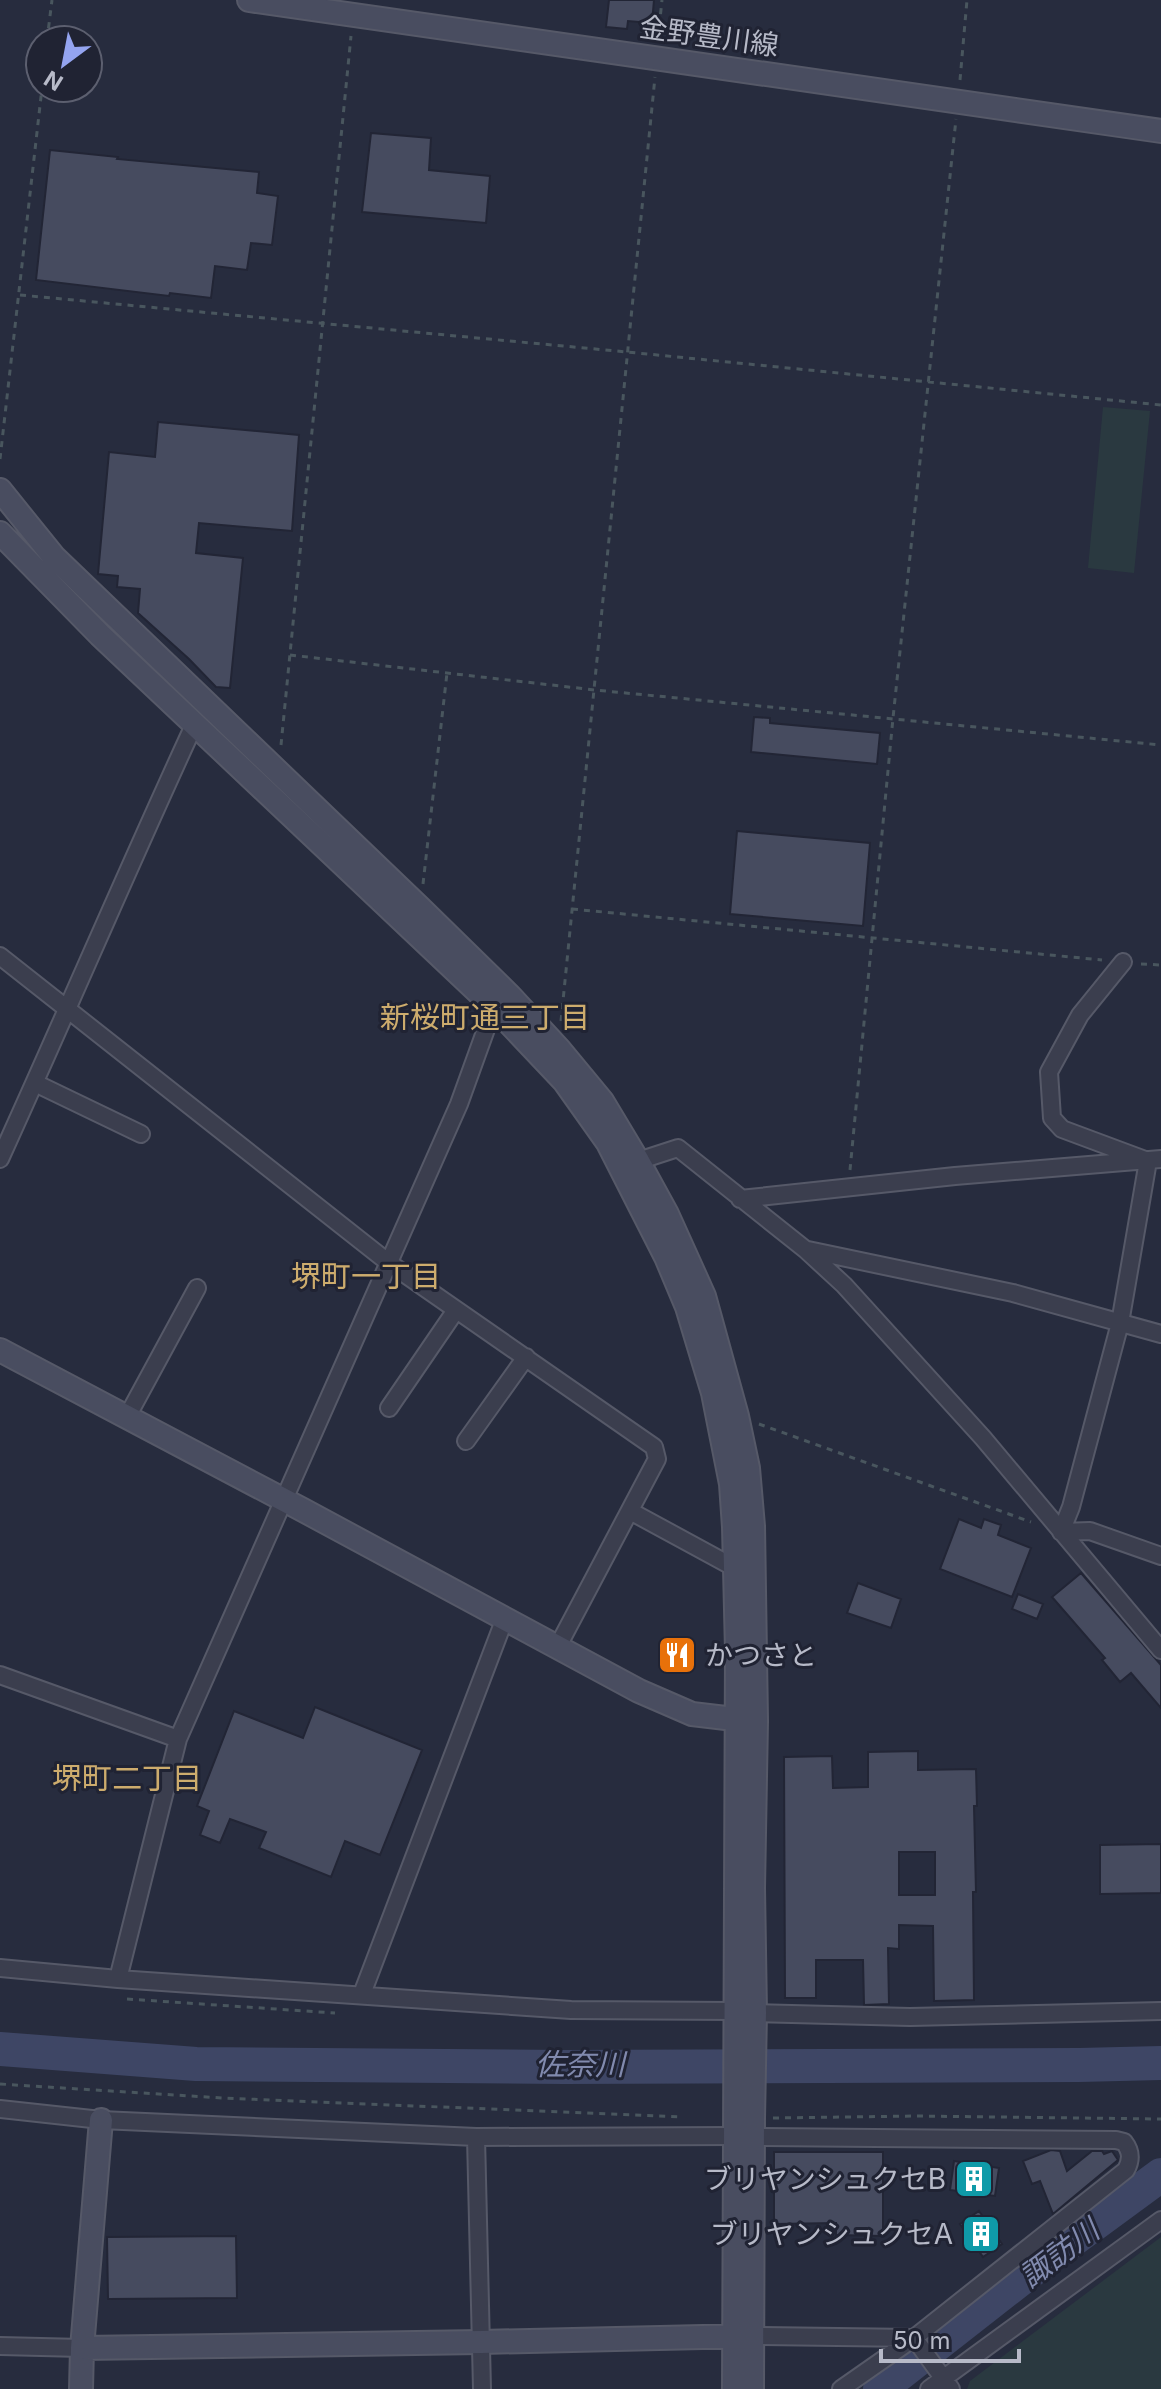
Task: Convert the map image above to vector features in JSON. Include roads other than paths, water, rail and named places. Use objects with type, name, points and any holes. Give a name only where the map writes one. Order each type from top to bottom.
[{"type":"street","name":"金野豊川線","points":[[249,0],[1161,131]]},
{"type":"street","points":[[0,490],[54,557],[510,996],[602,1101],[667,1214],[704,1296],[737,1416],[748,1468],[753,1526],[746,1721]]},
{"type":"street","points":[[0,534],[100,635],[494,1007],[564,1081],[608,1143],[666,1257],[687,1307],[713,1393],[731,1484],[746,1721],[753,1888],[745,2019],[749,2125],[743,2336],[734,2389]]},
{"type":"street","points":[[0,1159],[195,723]]},
{"type":"street","points":[[0,956],[389,1263],[654,1447],[657,1459],[558,1646]]},
{"type":"street","points":[[1123,962],[1080,1015],[1049,1072],[1052,1118],[1062,1129],[1154,1160]]},
{"type":"street","points":[[118,1979],[178,1739],[459,1104],[494,1007]]},
{"type":"street","points":[[35,1083],[141,1134]]},
{"type":"street","points":[[638,1161],[678,1148],[806,1250],[844,1285],[983,1438],[1161,1650]]},
{"type":"street","points":[[740,1199],[848,1186],[1154,1160]]},
{"type":"street","points":[[1061,1532],[1071,1507],[1120,1323],[1154,1160]]},
{"type":"street","points":[[806,1250],[1013,1293],[1161,1334]]},
{"type":"street","points":[[127,1417],[197,1288]]},
{"type":"street","points":[[389,1408],[456,1310]]},
{"type":"street","points":[[0,1350],[639,1691],[692,1714],[746,1721]]},
{"type":"street","points":[[466,1441],[526,1357]]},
{"type":"street","points":[[630,1511],[735,1568]]},
{"type":"street","points":[[1061,1532],[1090,1531],[1161,1556]]},
{"type":"street","points":[[362,1994],[505,1618]]},
{"type":"street","points":[[0,1675],[178,1739]]},
{"type":"street","points":[[0,1968],[118,1979],[745,2019],[1161,2011]]},
{"type":"street","points":[[0,2109],[101,2120],[476,2137],[749,2125],[1124,2142],[1131,2156],[1126,2170],[914,2338],[841,2389]]},
{"type":"street","points":[[81,2389],[101,2120]]},
{"type":"street","points":[[476,2137],[482,2389]]},
{"type":"street","points":[[929,2389],[1161,2220]]},
{"type":"street","points":[[743,2336],[752,2389]]},
{"type":"street","points":[[0,2346],[82,2348],[743,2336],[914,2338]]},
{"type":"street","points":[[914,2338],[944,2379]]},
{"type":"waterway","name":"佐奈川","points":[[0,2049],[196,2064],[564,2067],[1161,2063]]},
{"type":"waterway","name":"諏訪川","points":[[880,2389],[1041,2263],[1161,2175]]},
{"type":"place","name":"かつさと","points":[[677,1655]]},
{"type":"place","name":"ブリヤンシュクセB","points":[[974,2179]]},
{"type":"place","name":"ブリヤンシュクセA","points":[[981,2234]]},
{"type":"district","name":"新桜町通三丁目","points":[[485,1017]]},
{"type":"district","name":"堺町一丁目","points":[[366,1276]]},
{"type":"district","name":"堺町二丁目","points":[[127,1778]]}]
